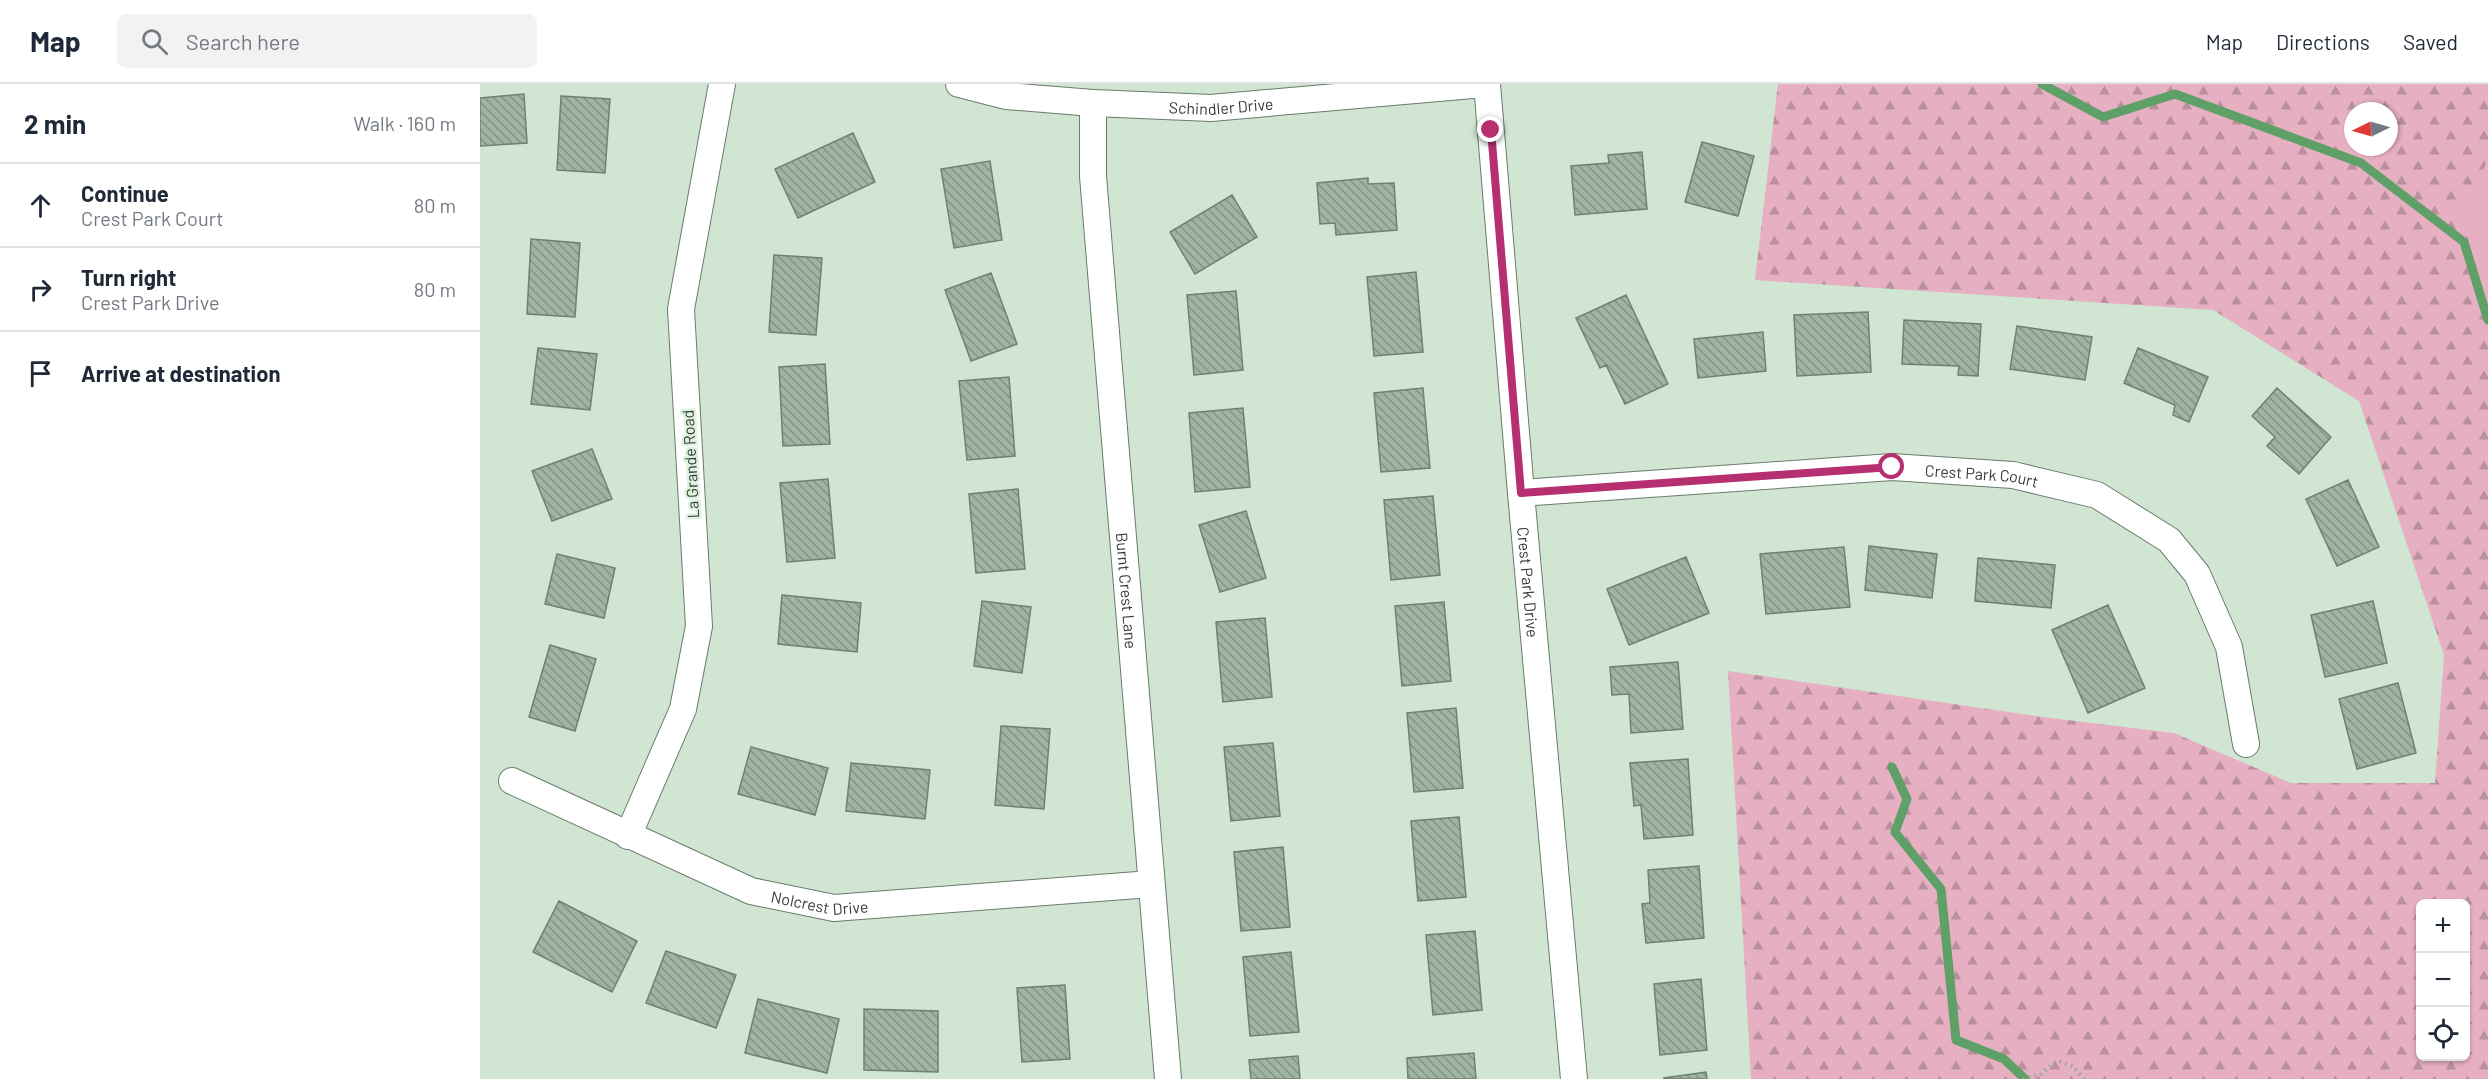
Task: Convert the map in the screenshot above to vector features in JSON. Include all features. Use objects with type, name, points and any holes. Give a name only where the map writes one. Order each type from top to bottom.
[{"type":"street","name":"La Grande Road","points":[[628,836],[683,709],[699,626],[681,309],[722,84]]},
{"type":"street","name":"Schindler Drive","points":[[959,84],[1006,96],[1093,103],[1211,108],[1486,84]]},
{"type":"street","name":"Crest Park Drive","points":[[1486,84],[1574,1079]]},
{"type":"street","name":"Burnt Crest Lane","points":[[1093,103],[1093,176],[1168,1079]]},
{"type":"street","name":"Crest Park Court","points":[[1521,493],[1892,467],[2013,475],[2097,495],[2169,540],[2197,574],[2229,647],[2246,744]]},
{"type":"street","name":"Nolcrest Drive","points":[[512,781],[751,891],[834,908],[1151,884]]},
{"type":"path","points":[[2023,1079],[2041,1077],[2054,1063],[2059,1061],[2074,1067],[2084,1079]]},
{"type":"green space","points":[[1778,84],[2488,84],[2488,1079],[1751,1079],[1728,671],[2042,717],[2174,733],[2291,783],[2435,783],[2444,655],[2359,401],[2213,310],[1755,280]]},
{"type":"green space","points":[[2488,161],[2488,340],[2462,208]]},
{"type":"building","points":[[524,94],[527,143],[480,146],[480,98]]},
{"type":"building","points":[[561,96],[610,99],[605,173],[557,170]]},
{"type":"building","points":[[853,133],[875,182],[798,218],[775,169]]},
{"type":"building","points":[[1702,142],[1754,156],[1738,216],[1685,202]]},
{"type":"building","points":[[1642,152],[1647,209],[1575,215],[1571,166],[1609,163],[1608,155]]},
{"type":"building","points":[[990,161],[1002,240],[954,248],[941,169]]},
{"type":"building","points":[[1368,178],[1368,184],[1394,183],[1397,230],[1336,235],[1335,223],[1320,224],[1317,183]]},
{"type":"building","points":[[1232,195],[1257,237],[1195,274],[1170,232]]},
{"type":"building","points":[[531,239],[580,243],[575,317],[527,314]]},
{"type":"building","points":[[774,255],[822,258],[816,335],[769,332]]},
{"type":"building","points":[[1416,272],[1423,352],[1374,356],[1367,277]]},
{"type":"building","points":[[991,273],[1017,344],[971,361],[945,290]]},
{"type":"building","points":[[1236,291],[1243,370],[1194,375],[1187,295]]},
{"type":"building","points":[[1626,295],[1668,384],[1625,404],[1606,365],[1600,368],[1576,318]]},
{"type":"building","points":[[1868,312],[1871,372],[1797,376],[1794,315]]},
{"type":"building","points":[[1904,320],[1981,324],[1978,376],[1958,375],[1959,366],[1902,364]]},
{"type":"building","points":[[2017,326],[2092,337],[2085,380],[2010,369]]},
{"type":"building","points":[[1763,332],[1766,371],[1698,378],[1694,339]]},
{"type":"building","points":[[538,348],[597,354],[590,410],[531,404]]},
{"type":"building","points":[[2138,348],[2208,377],[2189,422],[2173,415],[2175,405],[2124,383]]},
{"type":"building","points":[[825,364],[830,444],[783,446],[779,367]]},
{"type":"building","points":[[1009,377],[1015,456],[967,460],[959,381]]},
{"type":"building","points":[[1423,388],[1430,468],[1381,472],[1374,393]]},
{"type":"building","points":[[2277,388],[2331,437],[2299,474],[2267,446],[2275,437],[2252,416]]},
{"type":"building","points":[[1243,408],[1250,487],[1195,492],[1189,413]]},
{"type":"building","points":[[592,449],[612,499],[552,521],[532,471]]},
{"type":"building","points":[[828,479],[835,558],[787,562],[780,483]]},
{"type":"building","points":[[2348,480],[2379,547],[2337,566],[2306,499]]},
{"type":"building","points":[[1018,489],[1025,569],[976,573],[969,494]]},
{"type":"building","points":[[1433,496],[1440,575],[1391,580],[1384,500]]},
{"type":"building","points":[[1246,511],[1266,578],[1220,592],[1199,525]]},
{"type":"building","points":[[1869,546],[1937,554],[1932,598],[1865,590]]},
{"type":"building","points":[[1844,547],[1850,607],[1766,614],[1760,554]]},
{"type":"building","points":[[557,554],[615,568],[604,618],[545,604]]},
{"type":"building","points":[[1686,557],[1709,613],[1629,645],[1607,589]]},
{"type":"building","points":[[1978,558],[2055,565],[2051,608],[1975,601]]},
{"type":"building","points":[[782,595],[861,603],[857,652],[778,644]]},
{"type":"building","points":[[982,601],[1031,607],[1022,673],[974,666]]},
{"type":"building","points":[[2373,601],[2387,663],[2325,677],[2311,615]]},
{"type":"building","points":[[1444,602],[1451,681],[1402,686],[1395,606]]},
{"type":"building","points":[[2108,605],[2145,688],[2088,713],[2052,630]]},
{"type":"building","points":[[1265,618],[1272,697],[1223,702],[1216,622]]},
{"type":"building","points":[[550,645],[596,659],[575,731],[529,717]]},
{"type":"building","points":[[1678,662],[1683,729],[1631,733],[1629,694],[1612,695],[1610,667]]},
{"type":"building","points":[[2398,683],[2416,753],[2357,769],[2339,699]]},
{"type":"building","points":[[1456,708],[1463,788],[1414,792],[1407,713]]},
{"type":"building","points":[[1001,726],[1050,729],[1044,809],[995,805]]},
{"type":"building","points":[[1273,743],[1280,816],[1231,821],[1224,747]]},
{"type":"building","points":[[751,747],[828,768],[815,815],[738,794]]},
{"type":"building","points":[[1688,759],[1693,835],[1644,839],[1641,805],[1634,806],[1630,763]]},
{"type":"building","points":[[851,763],[930,770],[925,819],[846,811]]},
{"type":"building","points":[[1459,817],[1466,897],[1418,901],[1411,821]]},
{"type":"building","points":[[1283,847],[1290,927],[1241,931],[1234,852]]},
{"type":"building","points":[[1699,866],[1704,938],[1646,943],[1642,904],[1650,903],[1648,870]]},
{"type":"building","points":[[559,901],[637,941],[612,992],[533,952]]},
{"type":"building","points":[[1475,931],[1482,1010],[1433,1015],[1426,935]]},
{"type":"building","points":[[666,951],[736,975],[716,1028],[646,1003]]},
{"type":"building","points":[[1291,952],[1299,1032],[1250,1036],[1243,957]]},
{"type":"building","points":[[1701,979],[1707,1050],[1660,1055],[1654,984]]},
{"type":"building","points":[[1065,985],[1070,1059],[1022,1062],[1017,988]]},
{"type":"building","points":[[758,999],[839,1019],[827,1073],[745,1053]]},
{"type":"building","points":[[864,1009],[938,1011],[938,1072],[864,1070]]},
{"type":"building","points":[[1474,1053],[1476,1079],[1408,1079],[1407,1058]]},
{"type":"building","points":[[1298,1056],[1300,1079],[1251,1079],[1249,1060]]},
{"type":"building","points":[[1706,1072],[1707,1079],[1664,1079],[1664,1078]]},
{"type":"waterway","points":[[2042,84],[2103,117],[2175,94],[2361,163],[2464,242],[2488,320]]},
{"type":"waterway","points":[[1892,767],[1907,799],[1895,832],[1941,889],[1956,1040],[2004,1059],[2025,1079]]},
{"type":"route","points":[[1491,130],[1521,493],[1892,467]]}]
